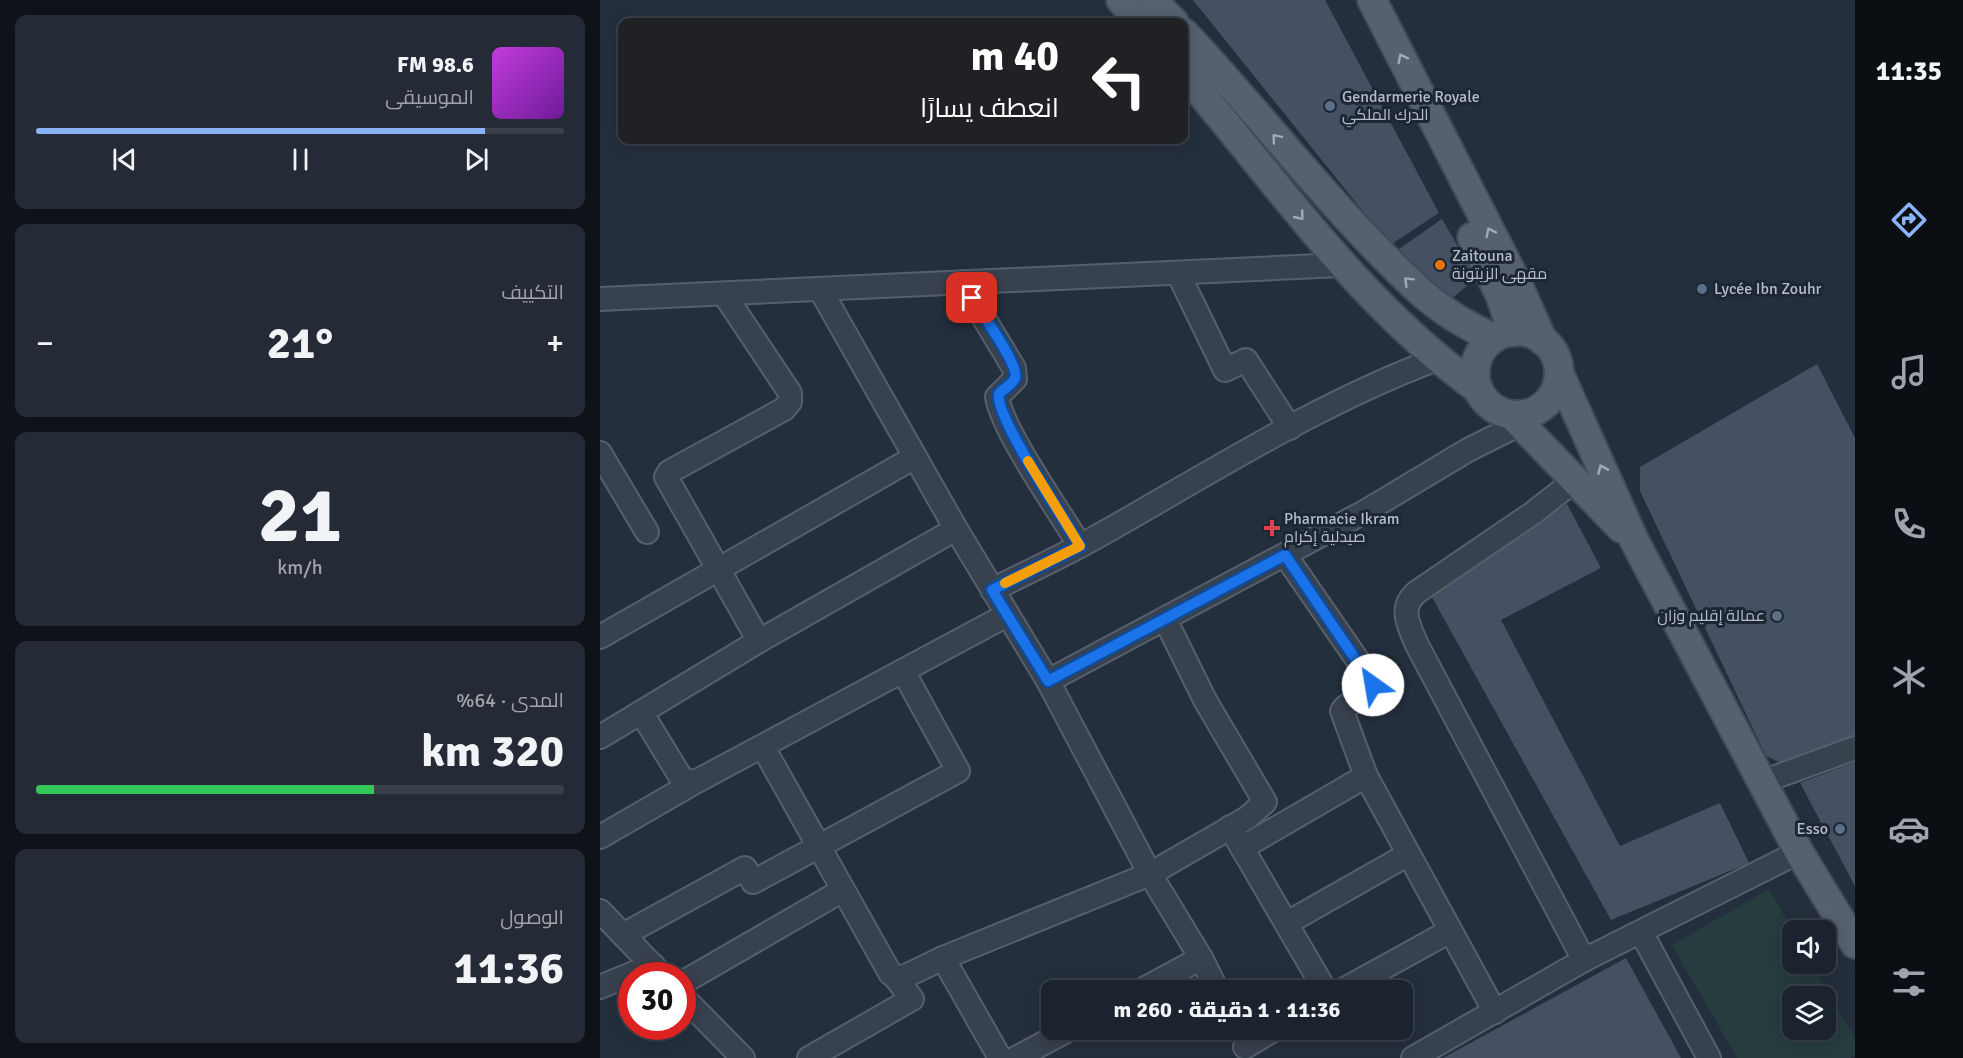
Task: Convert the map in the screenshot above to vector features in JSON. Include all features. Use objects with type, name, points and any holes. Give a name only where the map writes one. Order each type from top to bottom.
[{"type":"main road","points":[[1121,0],[1137,18]]},
{"type":"main road","points":[[1152,0],[1170,18]]},
{"type":"main road","points":[[1352,0],[1500,295],[1503,335]]},
{"type":"main road","points":[[1372,0],[1518,285],[1543,341]]},
{"type":"main road","points":[[1188,38],[1322,193],[1422,295],[1453,319],[1503,335],[1529,333],[1543,341],[1552,350],[1559,373],[1635,542],[1799,852],[1855,944]]},
{"type":"main road","points":[[1188,78],[1341,265],[1401,328],[1437,359],[1478,389]]},
{"type":"main road","points":[[1503,335],[1484,348],[1477,361],[1475,375],[1478,389],[1486,402],[1498,411],[1516,419],[1635,542]]},
{"type":"main road","points":[[1516,419],[1539,409],[1550,399],[1557,387],[1559,373]]},
{"type":"street","points":[[600,299],[1341,265]]},
{"type":"street","points":[[1178,273],[1225,369],[1246,360],[1290,428]]},
{"type":"street","points":[[962,282],[1004,348],[1016,374],[1015,379],[999,394],[999,407],[1020,447],[1080,546]]},
{"type":"street","points":[[820,289],[1006,615],[1048,681],[1150,874],[1212,980]]},
{"type":"street","points":[[724,294],[790,393],[790,402],[784,409],[669,472],[666,477],[759,641]]},
{"type":"street","points":[[992,590],[1080,546],[1290,428],[1400,373],[1437,359]]},
{"type":"street","points":[[1048,681],[1368,510],[1516,419]]},
{"type":"street","points":[[600,453],[647,532]]},
{"type":"street","points":[[600,637],[915,457]]},
{"type":"street","points":[[1574,481],[1533,513],[1417,592],[1408,601],[1405,610],[1417,645],[1584,960]]},
{"type":"street","points":[[600,737],[759,641],[956,529]]},
{"type":"street","points":[[1285,555],[1372,681],[1372,691],[1369,695],[1344,706],[1342,711],[1366,776],[1407,855],[1495,1012]]},
{"type":"street","points":[[600,837],[697,781],[1006,615]]},
{"type":"street","points":[[896,978],[1150,874],[1257,811],[1264,802],[1205,700],[1165,619]]},
{"type":"street","points":[[623,935],[744,867],[753,882],[958,771],[903,671]]},
{"type":"street","points":[[641,712],[680,777],[687,782],[697,781]]},
{"type":"street","points":[[763,747],[890,973],[912,999],[809,1058]]},
{"type":"street","points":[[1762,782],[1855,748]]},
{"type":"street","points":[[1242,848],[1366,776]]},
{"type":"street","points":[[1230,827],[1319,980]]},
{"type":"street","points":[[1413,1058],[1584,960],[1799,852]]},
{"type":"street","points":[[1287,923],[1407,855]]},
{"type":"street","points":[[696,975],[843,890]]},
{"type":"street","points":[[600,911],[649,962]]},
{"type":"street","points":[[1361,980],[1450,931]]},
{"type":"street","points":[[1641,932],[1710,1058]]},
{"type":"street","points":[[943,958],[1000,1058]]},
{"type":"street","points":[[1160,980],[1201,958]]},
{"type":"street","points":[[600,987],[618,982]]},
{"type":"street","points":[[696,1010],[743,1058]]},
{"type":"street","points":[[1016,1058],[1050,1040]]},
{"type":"green space","points":[[1769,889],[1786,920],[1782,920],[1782,974],[1817,974],[1824,986],[1782,986],[1782,1040],[1836,1040],[1836,1006],[1855,1038],[1855,1055],[1850,1058],[1737,1058],[1672,945]]},
{"type":"building","name":"Gendarmerie Royale الدرك الملكي","points":[[1193,0],[1325,0],[1439,213],[1390,245]]},
{"type":"building","name":"Zaitouna مقهى الزيتونة","points":[[1442,219],[1476,278],[1450,300],[1396,251]]},
{"type":"building","name":"عمالة إقليم وزان","points":[[1817,364],[1855,438],[1855,741],[1781,763],[1766,756],[1640,491],[1640,467]]},
{"type":"building","points":[[1567,504],[1601,568],[1501,620],[1620,846],[1720,803],[1749,863],[1611,920],[1428,590]]},
{"type":"building","name":"Esso","points":[[1855,762],[1855,886],[1800,783]]},
{"type":"building","points":[[1626,958],[1681,1058],[1443,1058]]},
{"type":"slow traffic","points":[[1005,583],[1080,546],[1028,461]]},
{"type":"place","name":"Gendarmerie Royale الدرك الملكي","points":[[1330,106]]},
{"type":"place","name":"Zaitouna مقهى الزيتونة","points":[[1440,265]]},
{"type":"place","name":"Lycée Ibn Zouhr","points":[[1702,289]]},
{"type":"place","name":"Pharmacie Ikram صيدلية إكرام","points":[[1272,528]]},
{"type":"place","name":"عمالة إقليم وزان","points":[[1777,616]]},
{"type":"place","name":"Esso","points":[[1840,829]]},
{"type":"route","points":[[972,298],[1004,348],[1016,374],[1015,379],[997,397],[999,407],[1020,447],[1080,546],[992,590],[1048,681],[1285,555],[1373,685]]}]
